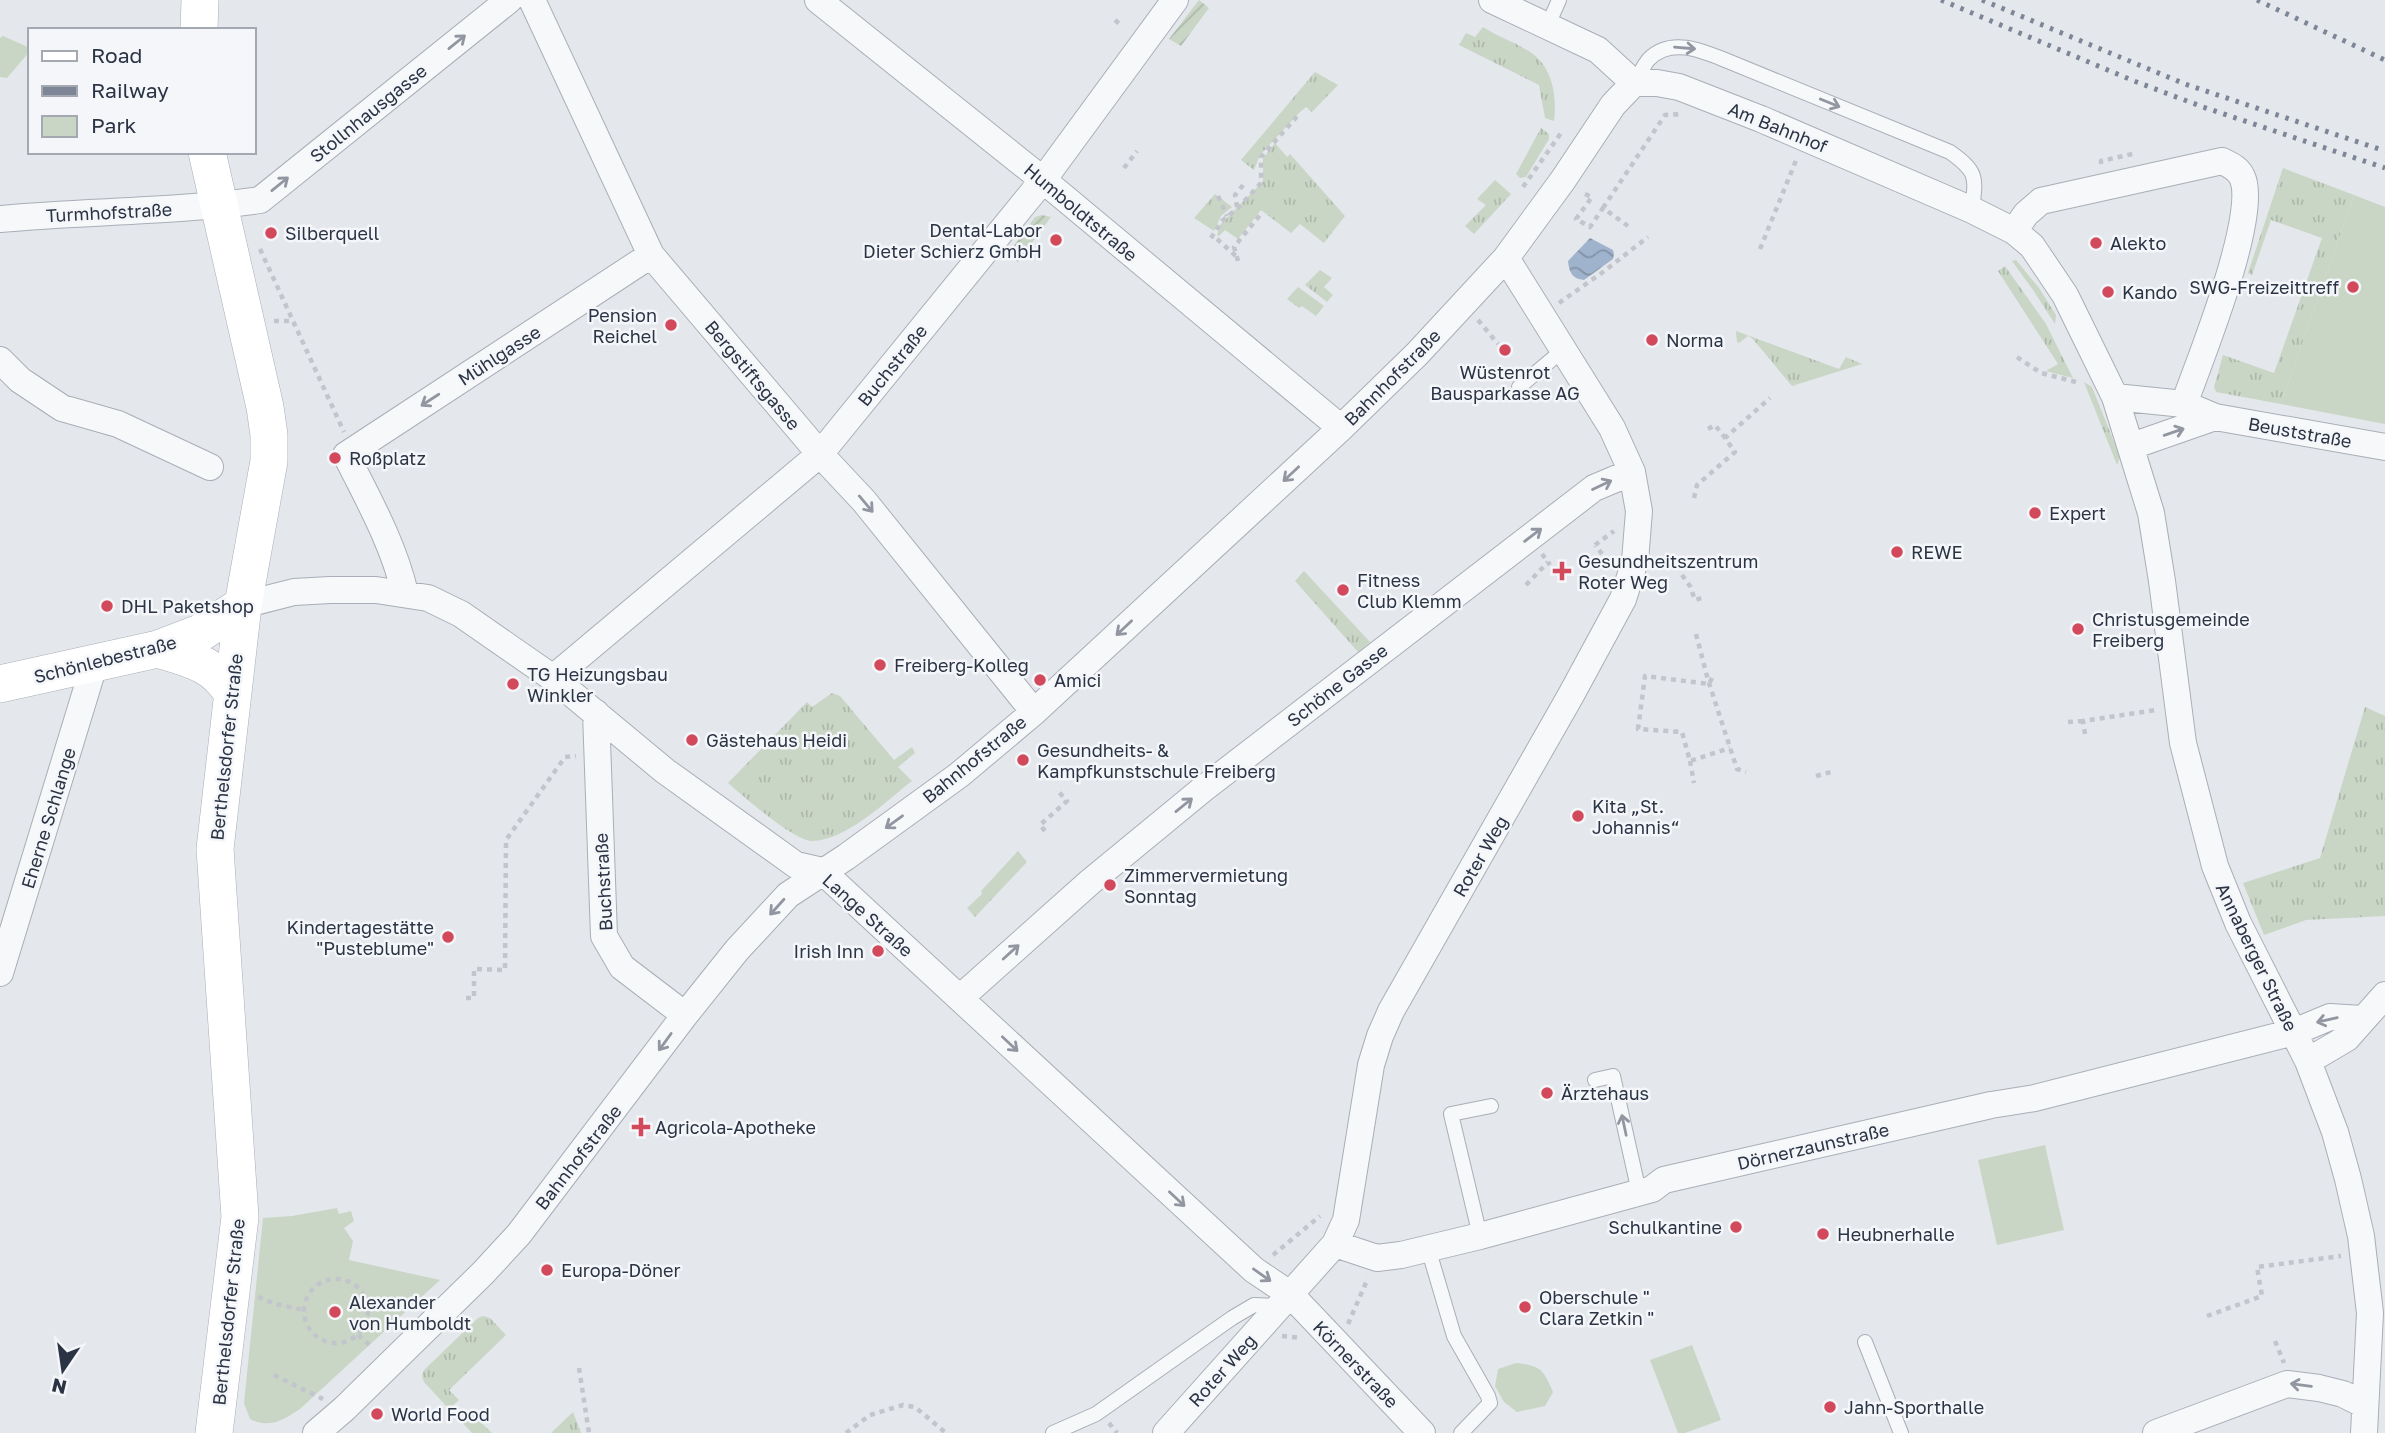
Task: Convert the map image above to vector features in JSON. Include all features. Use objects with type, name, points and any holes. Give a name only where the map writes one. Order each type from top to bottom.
[{"type":"street","points":[[199,28],[200,0]]},
{"type":"street","name":"Stollnhausgasse","points":[[218,206],[260,200],[509,0]]},
{"type":"street","name":"Bergstiftsgasse","points":[[532,0],[651,255],[820,454],[864,501],[1034,712]]},
{"type":"street","name":"Humboldtstraße","points":[[818,0],[1042,180],[1341,428]]},
{"type":"street","name":"Buchstraße","points":[[553,678],[820,454],[1042,180],[1175,0]]},
{"type":"street","points":[[1492,0],[1598,50],[1634,83]]},
{"type":"street","name":"Am Bahnhof","points":[[1634,83],[1657,83],[1679,88],[1716,102],[1972,209],[2014,230],[2032,246],[2065,295],[2115,397]]},
{"type":"street","name":"Bahnhofstraße","points":[[316,1433],[483,1273],[519,1234],[685,1015],[737,950],[788,895],[846,857],[959,775],[1034,712],[1341,428],[1417,354],[1506,258],[1613,105],[1634,83]]},
{"type":"street","name":"Berthelsdorfer Straße","points":[[207,154],[269,435],[269,461],[243,605],[215,849],[240,1217],[223,1426]]},
{"type":"street","points":[[2014,230],[2026,214],[2041,201],[2222,161],[2235,167],[2243,178],[2246,197],[2238,243],[2184,404]]},
{"type":"street","name":"Turmhofstraße","points":[[0,219],[63,213],[218,206]]},
{"type":"street","name":"Mühlgasse","points":[[346,455],[651,255]]},
{"type":"street","name":"Roter Weg","points":[[1166,1433],[1335,1244],[1346,1220],[1371,1065],[1380,1036],[1391,1011],[1623,599],[1635,561],[1639,511],[1632,472],[1612,428],[1506,258]]},
{"type":"street","points":[[0,360],[20,380],[62,408],[118,424],[209,467]]},
{"type":"street","name":"Beuststraße","points":[[2115,397],[2184,404],[2215,417],[2385,447]]},
{"type":"street","name":"Annaberger Straße","points":[[2115,397],[2151,513],[2183,743],[2214,866],[2242,931],[2308,1061],[2335,1132],[2346,1170],[2363,1253],[2370,1313],[2364,1433]]},
{"type":"street","name":"Beuststraße","points":[[2132,446],[2215,417]]},
{"type":"street","points":[[346,455],[387,537],[397,561],[405,593]]},
{"type":"street","name":"Schöne Gasse","points":[[960,998],[1090,882],[1292,720],[1594,488],[1632,472]]},
{"type":"street","name":"Lange Straße","points":[[243,605],[294,592],[376,590],[428,598],[461,614],[553,678],[664,771],[786,858],[796,865],[822,871],[1286,1300]]},
{"type":"street","name":"Schönlebestraße","points":[[0,684],[158,649],[200,633],[243,605]]},
{"type":"street","points":[[158,649],[198,662],[212,670],[223,679],[232,693]]},
{"type":"street","name":"Eherne Schlange","points":[[0,973],[95,662]]},
{"type":"street","name":"Buchstraße","points":[[596,713],[604,936],[622,967],[685,1015]]},
{"type":"street","points":[[2308,1061],[2347,1038],[2385,995]]},
{"type":"street","name":"Dörnerzaunstraße","points":[[1335,1244],[1377,1258],[1428,1248],[1652,1189],[1664,1180],[1991,1105],[2035,1098],[2294,1032],[2330,1017],[2362,1019]]},
{"type":"street","name":"Körnerstraße","points":[[1286,1300],[1338,1347],[1422,1433]]},
{"type":"street","points":[[2156,1433],[2287,1384],[2343,1394],[2365,1405]]},
{"type":"lane","points":[[1548,25],[1559,0]]},
{"type":"lane","points":[[1634,83],[1649,60],[1660,51],[1675,47],[1707,53],[1950,152],[1968,164],[1973,172],[1976,180],[1972,209]]},
{"type":"lane","points":[[1519,387],[1563,350]]},
{"type":"lane","points":[[1595,1080],[1613,1076],[1639,1192]]},
{"type":"lane","points":[[1480,1236],[1451,1115],[1491,1106]]},
{"type":"lane","points":[[1428,1248],[1454,1336],[1490,1404],[1461,1433]]},
{"type":"lane","points":[[1054,1433],[1096,1414],[1254,1305],[1286,1300]]},
{"type":"lane","points":[[1865,1342],[1901,1433]]},
{"type":"path","points":[[1115,20],[1122,26]]},
{"type":"path","points":[[1585,194],[1592,197],[1576,219],[1590,227],[1665,115],[1710,113],[1716,102]]},
{"type":"path","points":[[1260,215],[1234,247],[1238,259],[1214,238],[1227,216],[1261,183],[1261,157],[1300,113]]},
{"type":"path","points":[[1522,187],[1561,133]]},
{"type":"path","points":[[1760,249],[1805,138]]},
{"type":"path","points":[[1124,168],[1137,151]]},
{"type":"path","points":[[1238,208],[1235,195],[1244,184]]},
{"type":"path","points":[[1218,196],[1227,216]]},
{"type":"path","points":[[1603,208],[1628,226]]},
{"type":"path","points":[[1541,315],[1648,237]]},
{"type":"path","points":[[256,242],[346,437],[346,455]]},
{"type":"path","points":[[1483,326],[1498,344]]},
{"type":"path","points":[[2017,357],[2040,373],[2080,383]]},
{"type":"path","points":[[1725,438],[1770,398]]},
{"type":"path","points":[[1694,498],[1697,485],[1735,452],[1715,425],[1708,429]]},
{"type":"path","points":[[1593,543],[1608,559],[1595,567]]},
{"type":"path","points":[[1527,585],[1548,562]]},
{"type":"path","points":[[1682,575],[1695,600],[1702,598]]},
{"type":"path","points":[[1696,634],[1737,769],[1746,772]]},
{"type":"path","points":[[1693,783],[1682,732],[1638,729],[1645,676],[1711,681]]},
{"type":"path","points":[[2068,722],[2177,707]]},
{"type":"path","points":[[2083,721],[2085,734]]},
{"type":"path","points":[[1690,761],[1730,748]]},
{"type":"path","points":[[466,998],[474,998],[474,969],[505,970],[506,839],[565,757],[598,754]]},
{"type":"path","points":[[1816,776],[1831,772]]},
{"type":"path","points":[[1045,831],[1040,825],[1067,801],[1057,790]]},
{"type":"path","points":[[1254,1270],[1329,1209],[1350,1200]]},
{"type":"path","points":[[2207,1316],[2262,1296],[2257,1267],[2363,1253]]},
{"type":"path","points":[[338,1279],[351,1283],[361,1292],[367,1304],[368,1317],[358,1335],[347,1342],[333,1343],[321,1340],[310,1331],[304,1319],[304,1310],[306,1299],[313,1288],[325,1281],[338,1279]]},
{"type":"path","points":[[262,1299],[304,1310]]},
{"type":"path","points":[[2275,1341],[2280,1354]]},
{"type":"path","points":[[579,1368],[589,1433]]},
{"type":"path","points":[[274,1375],[344,1409]]},
{"type":"path","points":[[846,1433],[870,1415],[904,1405],[915,1406],[946,1433]]},
{"type":"green space","points":[[1199,0],[1209,8],[1181,46],[1169,39]]},
{"type":"green space","points":[[1483,27],[1527,50],[1540,60],[1552,84],[1554,121],[1545,118],[1539,85],[1459,45],[1466,33],[1475,37]]},
{"type":"green space","points":[[3,36],[28,47],[28,53],[7,78],[0,77],[0,38]]},
{"type":"green space","points":[[1315,72],[1338,85],[1312,112],[1306,107],[1300,112],[1260,155],[1254,170],[1241,160]]},
{"type":"green space","points":[[1541,128],[1549,134],[1549,139],[1526,177],[1520,178],[1516,174]]},
{"type":"green space","points":[[1275,143],[1287,157],[1290,154],[1345,216],[1324,243],[1300,224],[1291,233],[1261,210],[1238,239],[1225,230],[1217,235],[1220,225],[1263,181],[1263,158]]},
{"type":"green space","points":[[2283,168],[2354,195],[2281,404],[2216,392],[2214,387],[2223,355],[2274,373],[2322,238],[2271,220],[2252,275],[2248,273]]},
{"type":"green space","points":[[1495,180],[1511,194],[1474,234],[1465,226],[1486,205],[1477,199]]},
{"type":"green space","points":[[1215,194],[1232,207],[1221,216],[1214,231],[1194,218]]},
{"type":"green space","name":"SWG-Freizeittreff","points":[[2354,195],[2385,207],[2385,424],[2281,404]]},
{"type":"green space","points":[[1035,217],[1051,217],[1018,262],[1008,254]]},
{"type":"green space","points":[[2016,260],[2039,288],[2056,315],[2055,324],[2012,261]]},
{"type":"green space","points":[[2005,266],[2046,324],[2073,378],[2046,371],[2058,364],[1998,271]]},
{"type":"green space","points":[[1320,270],[1332,278],[1324,287],[1333,295],[1327,302],[1305,285]]},
{"type":"green space","points":[[1298,287],[1324,306],[1316,316],[1287,299]]},
{"type":"green space","points":[[1736,331],[1839,369],[1846,357],[1862,364],[1792,386],[1752,338],[1748,336],[1737,342]]},
{"type":"green space","points":[[2084,382],[2092,387],[2120,457],[2117,465]]},
{"type":"green space","points":[[1304,571],[1370,642],[1359,653],[1295,581]]},
{"type":"green space","points":[[832,693],[840,696],[894,760],[912,747],[915,753],[898,767],[912,781],[852,827],[825,839],[812,841],[781,826],[728,783],[807,702],[812,707]]},
{"type":"green space","points":[[2365,707],[2385,716],[2385,916],[2306,920],[2264,935],[2243,883],[2320,858]]},
{"type":"green space","points":[[1018,851],[1027,862],[975,917],[967,908]]},
{"type":"green space","points":[[2045,1145],[2064,1230],[1997,1245],[1978,1160]]},
{"type":"green space","points":[[337,1208],[339,1214],[351,1211],[354,1221],[344,1228],[353,1241],[349,1260],[440,1280],[300,1409],[276,1422],[257,1422],[250,1419],[244,1403],[263,1218]]},
{"type":"green space","points":[[483,1316],[490,1318],[506,1335],[449,1390],[459,1400],[449,1409],[424,1382],[424,1370]]},
{"type":"green space","points":[[1692,1345],[1721,1420],[1678,1433],[1650,1360]]},
{"type":"green space","points":[[1516,1363],[1536,1367],[1547,1378],[1553,1392],[1545,1406],[1517,1412],[1504,1402],[1495,1386],[1498,1369]]},
{"type":"green space","points":[[470,1412],[492,1433],[472,1433],[460,1420]]},
{"type":"green space","points":[[573,1412],[581,1433],[551,1433]]},
{"type":"water","points":[[1590,238],[1613,250],[1614,254],[1613,259],[1584,280],[1572,274],[1568,261]]},
{"type":"railway","points":[[1941,0],[2134,81],[2385,168]]},
{"type":"railway","points":[[1982,0],[2185,84],[2385,151]]},
{"type":"railway","points":[[2257,0],[2385,60]]},
{"type":"place","name":"Silberquell","points":[[271,233]]},
{"type":"place","name":"Dental-Labor Dieter Schierz GmbH","points":[[1056,240]]},
{"type":"place","name":"Alekto","points":[[2096,243]]},
{"type":"place","name":"SWG-Freizeittreff","points":[[2353,287]]},
{"type":"place","name":"Kando","points":[[2108,292]]},
{"type":"place","name":"Pension Reichel","points":[[671,325]]},
{"type":"place","name":"Norma","points":[[1652,340]]},
{"type":"place","name":"Wüstenrot Bausparkasse AG","points":[[1505,350]]},
{"type":"place","name":"Roßplatz","points":[[335,458]]},
{"type":"place","name":"Expert","points":[[2035,513]]},
{"type":"place","name":"REWE","points":[[1897,552]]},
{"type":"place","name":"Gesundheitszentrum Roter Weg","points":[[1562,571]]},
{"type":"place","name":"Fitness Club Klemm","points":[[1343,590]]},
{"type":"place","name":"DHL Paketshop","points":[[107,606]]},
{"type":"place","name":"Christusgemeinde Freiberg","points":[[2078,629]]},
{"type":"place","name":"Freiberg-Kolleg","points":[[880,665]]},
{"type":"place","name":"Amici","points":[[1040,680]]},
{"type":"place","name":"TG Heizungsbau Winkler","points":[[513,684]]},
{"type":"place","name":"Gästehaus Heidi","points":[[692,740]]},
{"type":"place","name":"Gesundheits- & Kampfkunstschule Freiberg","points":[[1023,760]]},
{"type":"place","name":"Kita „St. Johannis“","points":[[1578,816]]},
{"type":"place","name":"Zimmervermietung Sonntag","points":[[1110,885]]},
{"type":"place","name":"Kindertagestätte \"Pusteblume\"","points":[[448,937]]},
{"type":"place","name":"Irish Inn","points":[[878,951]]},
{"type":"place","name":"Ärztehaus","points":[[1547,1093]]},
{"type":"place","name":"Agricola-Apotheke","points":[[641,1127]]},
{"type":"place","name":"Schulkantine","points":[[1736,1227]]},
{"type":"place","name":"Heubnerhalle","points":[[1823,1234]]},
{"type":"place","name":"Europa-Döner","points":[[547,1270]]},
{"type":"place","name":"Oberschule \" Clara Zetkin \"","points":[[1525,1307]]},
{"type":"place","name":"Alexander von Humboldt","points":[[335,1312]]},
{"type":"place","name":"Jahn-Sporthalle","points":[[1830,1407]]},
{"type":"place","name":"World Food","points":[[377,1414]]}]
